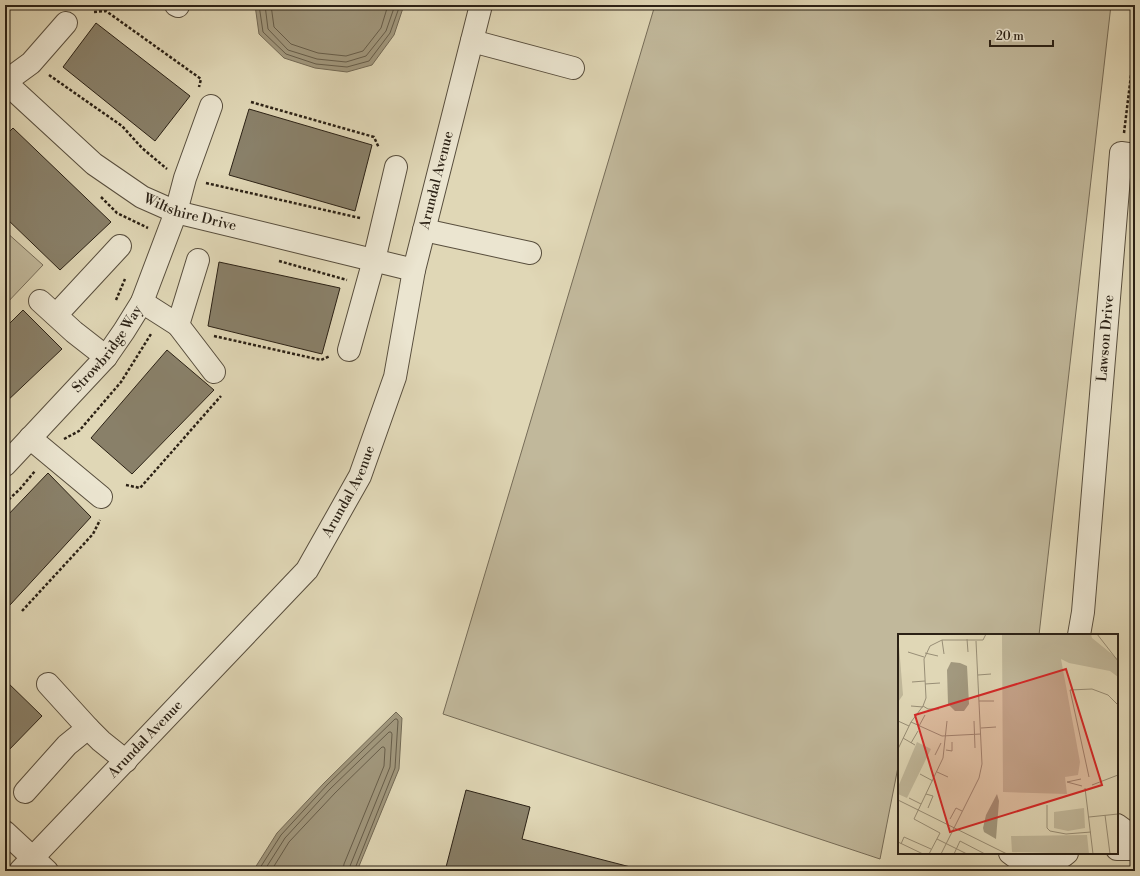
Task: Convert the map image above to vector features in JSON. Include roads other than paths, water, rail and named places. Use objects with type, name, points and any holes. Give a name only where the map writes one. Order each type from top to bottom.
[{"type":"street","name":"Arundal Avenue","points":[[34,867],[126,761],[307,570],[360,476],[395,377],[414,270],[481,5]]},
{"type":"street","points":[[5,82],[31,64],[66,23]]},
{"type":"street","points":[[472,41],[573,68]]},
{"type":"street","name":"Wiltshire Drive","points":[[5,82],[94,164],[142,197],[176,212],[414,270]]},
{"type":"street","name":"Strowbridge Way","points":[[5,465],[106,357],[142,302],[176,212],[204,98]]},
{"type":"street","name":"Lawson Drive","points":[[1079,634],[1084,604],[1128,154]]},
{"type":"street","points":[[340,353],[374,260],[396,167]]},
{"type":"street","points":[[424,230],[530,253]]},
{"type":"street","points":[[56,315],[120,246]]},
{"type":"street","points":[[178,325],[198,260]]},
{"type":"street","points":[[40,301],[106,357]]},
{"type":"street","points":[[142,302],[178,325],[214,372]]},
{"type":"street","points":[[30,438],[101,497]]},
{"type":"street","points":[[48,684],[101,741],[126,761]]},
{"type":"street","points":[[25,792],[68,745],[88,728]]},
{"type":"street","points":[[1118,826],[1135,838]]},
{"type":"street","points":[[5,832],[34,867]]},
{"type":"street","points":[[1118,849],[1135,848]]},
{"type":"street","points":[[1012,860],[1040,864],[1056,862]]},
{"type":"water","points":[[255,5],[404,5],[394,35],[372,65],[347,72],[315,68],[284,58],[259,34]]},
{"type":"water","points":[[396,712],[402,718],[399,769],[357,871],[253,871],[277,833],[324,783]]}]
